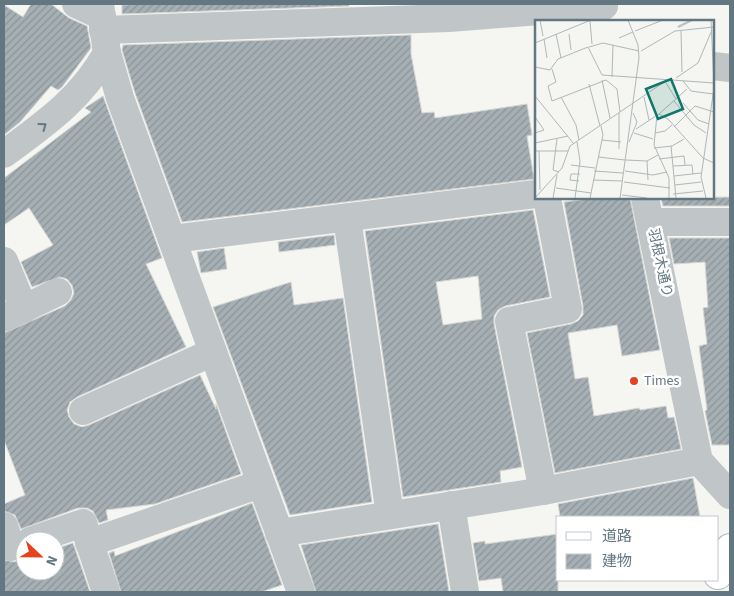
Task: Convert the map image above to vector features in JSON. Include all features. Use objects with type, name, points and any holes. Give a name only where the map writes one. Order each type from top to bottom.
[{"type":"main road","points":[[719,572],[730,548]]},
{"type":"street","points":[[76,4],[103,26],[120,98],[279,533],[297,591]]},
{"type":"street","points":[[103,26],[243,14],[463,10],[605,10]]},
{"type":"street","points":[[4,154],[59,114],[94,76],[103,26]]},
{"type":"street","points":[[714,66],[730,68]]},
{"type":"street","points":[[172,239],[535,194]]},
{"type":"street","points":[[543,491],[509,321],[568,310],[547,199]]},
{"type":"street","points":[[648,210],[730,222]]},
{"type":"street","name":"羽根木通り","points":[[648,210],[674,329],[699,462]]},
{"type":"street","points":[[346,218],[390,516]]},
{"type":"street","points":[[4,261],[14,313],[58,292]]},
{"type":"street","points":[[83,411],[213,352]]},
{"type":"street","points":[[279,533],[543,491],[699,462],[730,495]]},
{"type":"street","points":[[89,543],[260,484]]},
{"type":"street","points":[[451,505],[465,592]]},
{"type":"street","points":[[54,531],[83,523],[106,592]]},
{"type":"building","points":[[31,4],[51,4],[69,18],[87,26],[91,48],[62,87],[58,90],[51,86],[20,122],[4,135],[4,5],[23,17]]},
{"type":"building","points":[[349,4],[349,6],[122,14],[122,5]]},
{"type":"building","points":[[411,35],[411,54],[422,113],[434,112],[435,118],[527,104],[532,135],[527,136],[534,179],[182,222],[135,93],[122,50],[123,45]]},
{"type":"building","points":[[103,96],[162,258],[146,264],[186,347],[77,397],[70,402],[67,410],[69,417],[74,424],[82,427],[89,425],[200,375],[216,409],[216,404],[241,474],[155,504],[106,510],[108,520],[99,523],[93,511],[87,508],[78,508],[21,529],[15,515],[4,511],[4,504],[25,495],[4,440],[4,333],[65,306],[71,300],[74,293],[72,285],[67,279],[60,277],[32,287],[21,262],[53,245],[29,208],[4,225],[4,178],[91,112],[85,108]]},
{"type":"building","points":[[714,197],[730,197],[730,206],[663,206],[661,199],[714,199]]},
{"type":"building","points":[[588,199],[630,199],[660,350],[622,356],[617,325],[568,333],[575,379],[588,377],[594,416],[639,408],[640,410],[666,406],[668,418],[674,417],[681,449],[555,473],[527,333],[571,324],[578,321],[583,315],[564,202]]},
{"type":"building","points":[[533,210],[550,297],[505,306],[498,310],[494,316],[522,467],[500,471],[501,482],[403,497],[365,231]],"holes":[[[478,276],[482,319],[443,325],[436,282]]]},
{"type":"building","points":[[334,235],[335,245],[279,252],[278,242]]},
{"type":"building","points":[[669,238],[730,238],[730,445],[712,445],[705,411],[707,410],[699,346],[707,344],[703,308],[708,307],[705,262],[674,264]]},
{"type":"building","points":[[224,248],[227,269],[201,273],[197,252]]},
{"type":"building","points":[[291,282],[294,305],[343,298],[372,502],[290,515],[213,307]]},
{"type":"building","points":[[693,478],[700,516],[560,516],[558,504]]},
{"type":"building","points":[[252,503],[282,585],[261,592],[121,592],[109,553],[114,551],[115,556]]},
{"type":"building","points":[[438,524],[449,592],[316,592],[301,545]]},
{"type":"building","points":[[556,534],[556,581],[558,581],[558,592],[503,592],[501,578],[479,581],[473,543],[485,541],[485,544]]},
{"type":"building","points":[[73,543],[90,592],[4,592],[4,560],[15,562],[15,581],[65,581],[65,546]]},
{"type":"place","name":"Times","points":[[634,381]]}]
